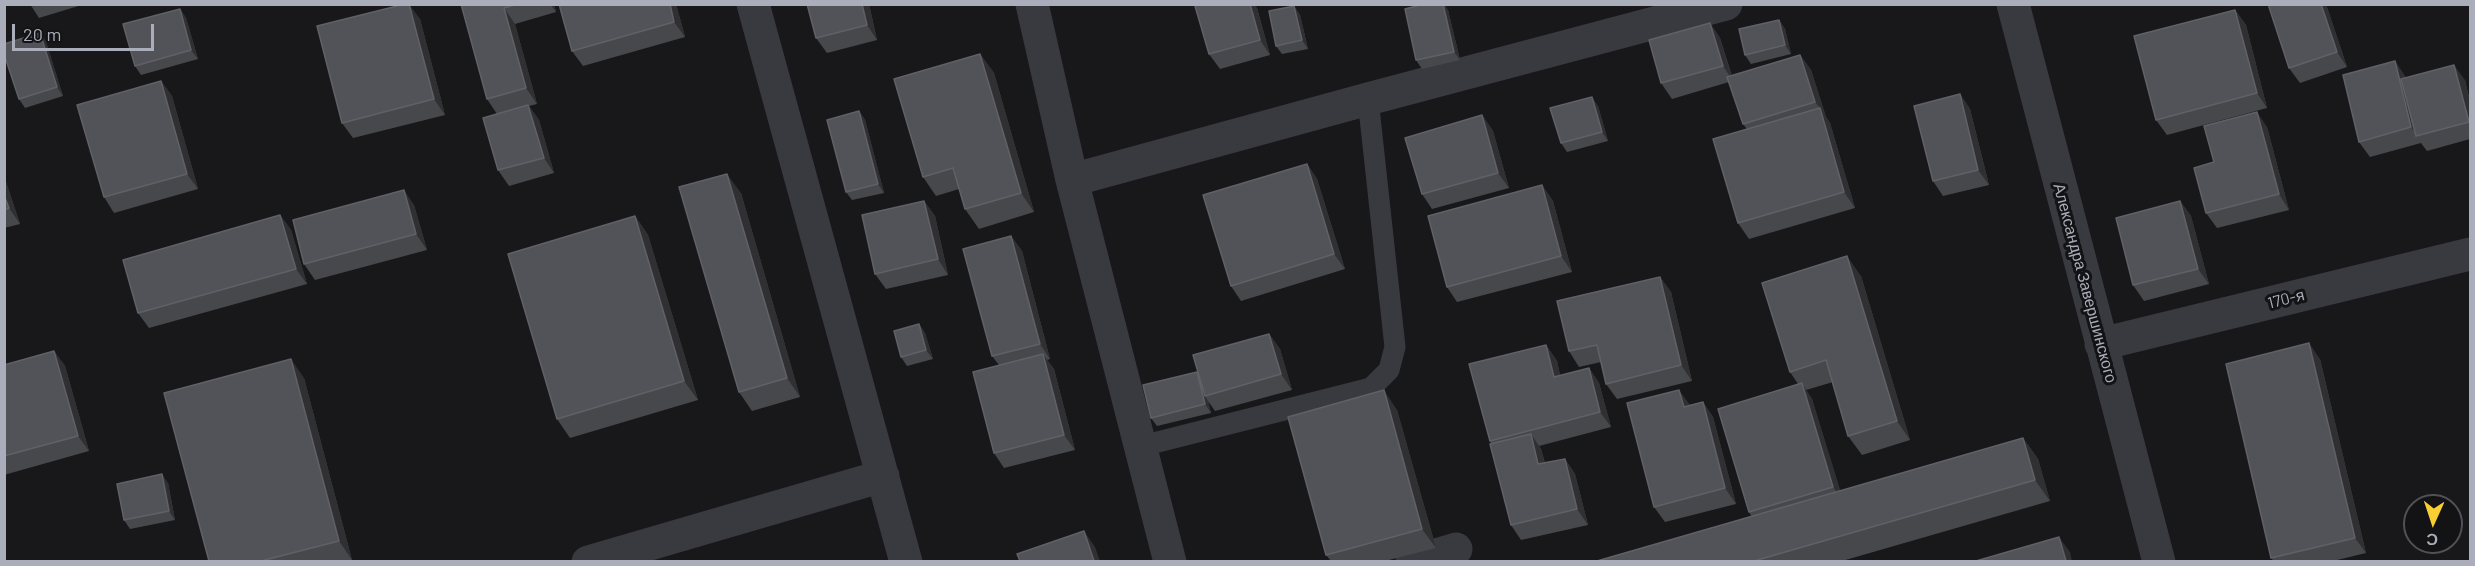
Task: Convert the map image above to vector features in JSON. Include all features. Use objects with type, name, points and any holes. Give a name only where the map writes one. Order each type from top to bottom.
[{"type":"street","points":[[753,4],[906,561]]},
{"type":"street","points":[[1032,4],[1072,180],[1170,561]]},
{"type":"street","points":[[1072,180],[1726,4]]},
{"type":"street","name":"Александра Завершинского","points":[[2013,4],[2159,561]]},
{"type":"street","name":"170-я","points":[[2101,344],[2470,254]]},
{"type":"street","points":[[588,561],[883,476]]},
{"type":"street","points":[[1412,561],[1456,549]]},
{"type":"lane","points":[[1142,446],[1371,388],[1389,370],[1395,347],[1368,99]]},
{"type":"building","points":[[409,4],[434,99],[342,123],[317,26]]},
{"type":"building","points":[[461,4],[518,4],[504,8],[526,88],[487,99]]},
{"type":"building","points":[[559,4],[670,4],[674,22],[572,51]]},
{"type":"building","points":[[807,4],[862,4],[867,25],[816,38]]},
{"type":"building","points":[[1250,4],[1260,40],[1209,54],[1195,6]]},
{"type":"building","points":[[1424,4],[1443,4],[1454,52],[1416,60],[1405,9]]},
{"type":"building","points":[[2268,4],[2321,4],[2337,52],[2289,68]]},
{"type":"building","points":[[1294,6],[1302,40],[1276,46],[1269,11]]},
{"type":"building","points":[[180,9],[191,50],[135,66],[123,24]]},
{"type":"building","points":[[2235,10],[2257,93],[2156,120],[2134,36]]},
{"type":"building","points":[[1779,20],[1785,45],[1745,55],[1739,29]]},
{"type":"building","points":[[1710,23],[1723,66],[1661,83],[1649,40]]},
{"type":"building","points":[[40,33],[57,87],[19,99],[4,54],[4,44]]},
{"type":"building","points":[[980,54],[1021,193],[965,209],[953,168],[923,177],[894,79]]},
{"type":"building","points":[[1800,55],[1815,102],[1743,124],[1727,77]]},
{"type":"building","points":[[2395,61],[2411,127],[2359,142],[2343,75]]},
{"type":"building","points":[[2454,65],[2469,122],[2416,136],[2401,79]]},
{"type":"building","points":[[161,81],[187,174],[104,197],[77,105]]},
{"type":"building","points":[[1960,94],[1978,170],[1933,181],[1914,106]]},
{"type":"building","points":[[1592,97],[1602,132],[1561,143],[1550,108]]},
{"type":"building","points":[[528,105],[544,158],[498,170],[483,118]]},
{"type":"building","points":[[1820,108],[1844,192],[1738,223],[1713,139]]},
{"type":"building","points":[[859,111],[878,184],[846,192],[827,120]]},
{"type":"building","points":[[2257,112],[2279,194],[2206,213],[2194,168],[2214,162],[2204,126]]},
{"type":"building","points":[[1482,115],[1498,173],[1422,194],[1405,138]]},
{"type":"building","points":[[1307,164],[1334,254],[1231,286],[1203,195]]},
{"type":"building","points":[[727,174],[787,378],[739,392],[679,187]]},
{"type":"building","points":[[1542,185],[1561,256],[1447,287],[1428,216]]},
{"type":"building","points":[[404,190],[416,234],[304,264],[293,220]]},
{"type":"building","points":[[4,195],[9,208],[4,210]]},
{"type":"building","points":[[924,201],[938,259],[875,274],[862,215]]},
{"type":"building","points":[[2180,201],[2198,269],[2133,285],[2116,218]]},
{"type":"building","points":[[280,215],[296,269],[138,313],[123,260]]},
{"type":"building","points":[[635,216],[684,381],[557,419],[508,254]]},
{"type":"building","points":[[1011,236],[1040,344],[992,356],[963,249]]},
{"type":"building","points":[[1847,256],[1897,421],[1848,436],[1826,360],[1790,372],[1762,283]]},
{"type":"building","points":[[1660,277],[1681,365],[1606,384],[1597,345],[1569,351],[1557,301]]},
{"type":"building","points":[[919,324],[926,350],[901,357],[894,331]]},
{"type":"building","points":[[1269,334],[1281,374],[1205,396],[1193,355]]},
{"type":"building","points":[[2309,343],[2355,538],[2271,558],[2226,364]]},
{"type":"building","points":[[1546,345],[1554,377],[1589,368],[1600,412],[1490,441],[1469,364]]},
{"type":"building","points":[[54,351],[78,436],[4,456],[4,365]]},
{"type":"building","points":[[1043,354],[1064,435],[994,453],[973,372]]},
{"type":"building","points":[[291,359],[339,541],[261,561],[209,561],[164,393]]},
{"type":"building","points":[[1197,372],[1205,404],[1151,418],[1143,385]]},
{"type":"building","points":[[1802,383],[1833,487],[1749,512],[1718,409]]},
{"type":"building","points":[[1384,390],[1422,529],[1326,555],[1288,417]]},
{"type":"building","points":[[1679,390],[1684,407],[1703,402],[1725,488],[1654,507],[1627,403]]},
{"type":"building","points":[[1531,434],[1538,464],[1565,459],[1577,509],[1511,525],[1490,444]]},
{"type":"building","points":[[2023,438],[2035,480],[1754,561],[1597,561]]},
{"type":"building","points":[[162,474],[169,511],[124,520],[117,484]]},
{"type":"building","points":[[1084,531],[1094,561],[1020,561],[1017,554]]},
{"type":"building","points":[[2059,537],[2066,561],[1976,561]]}]
